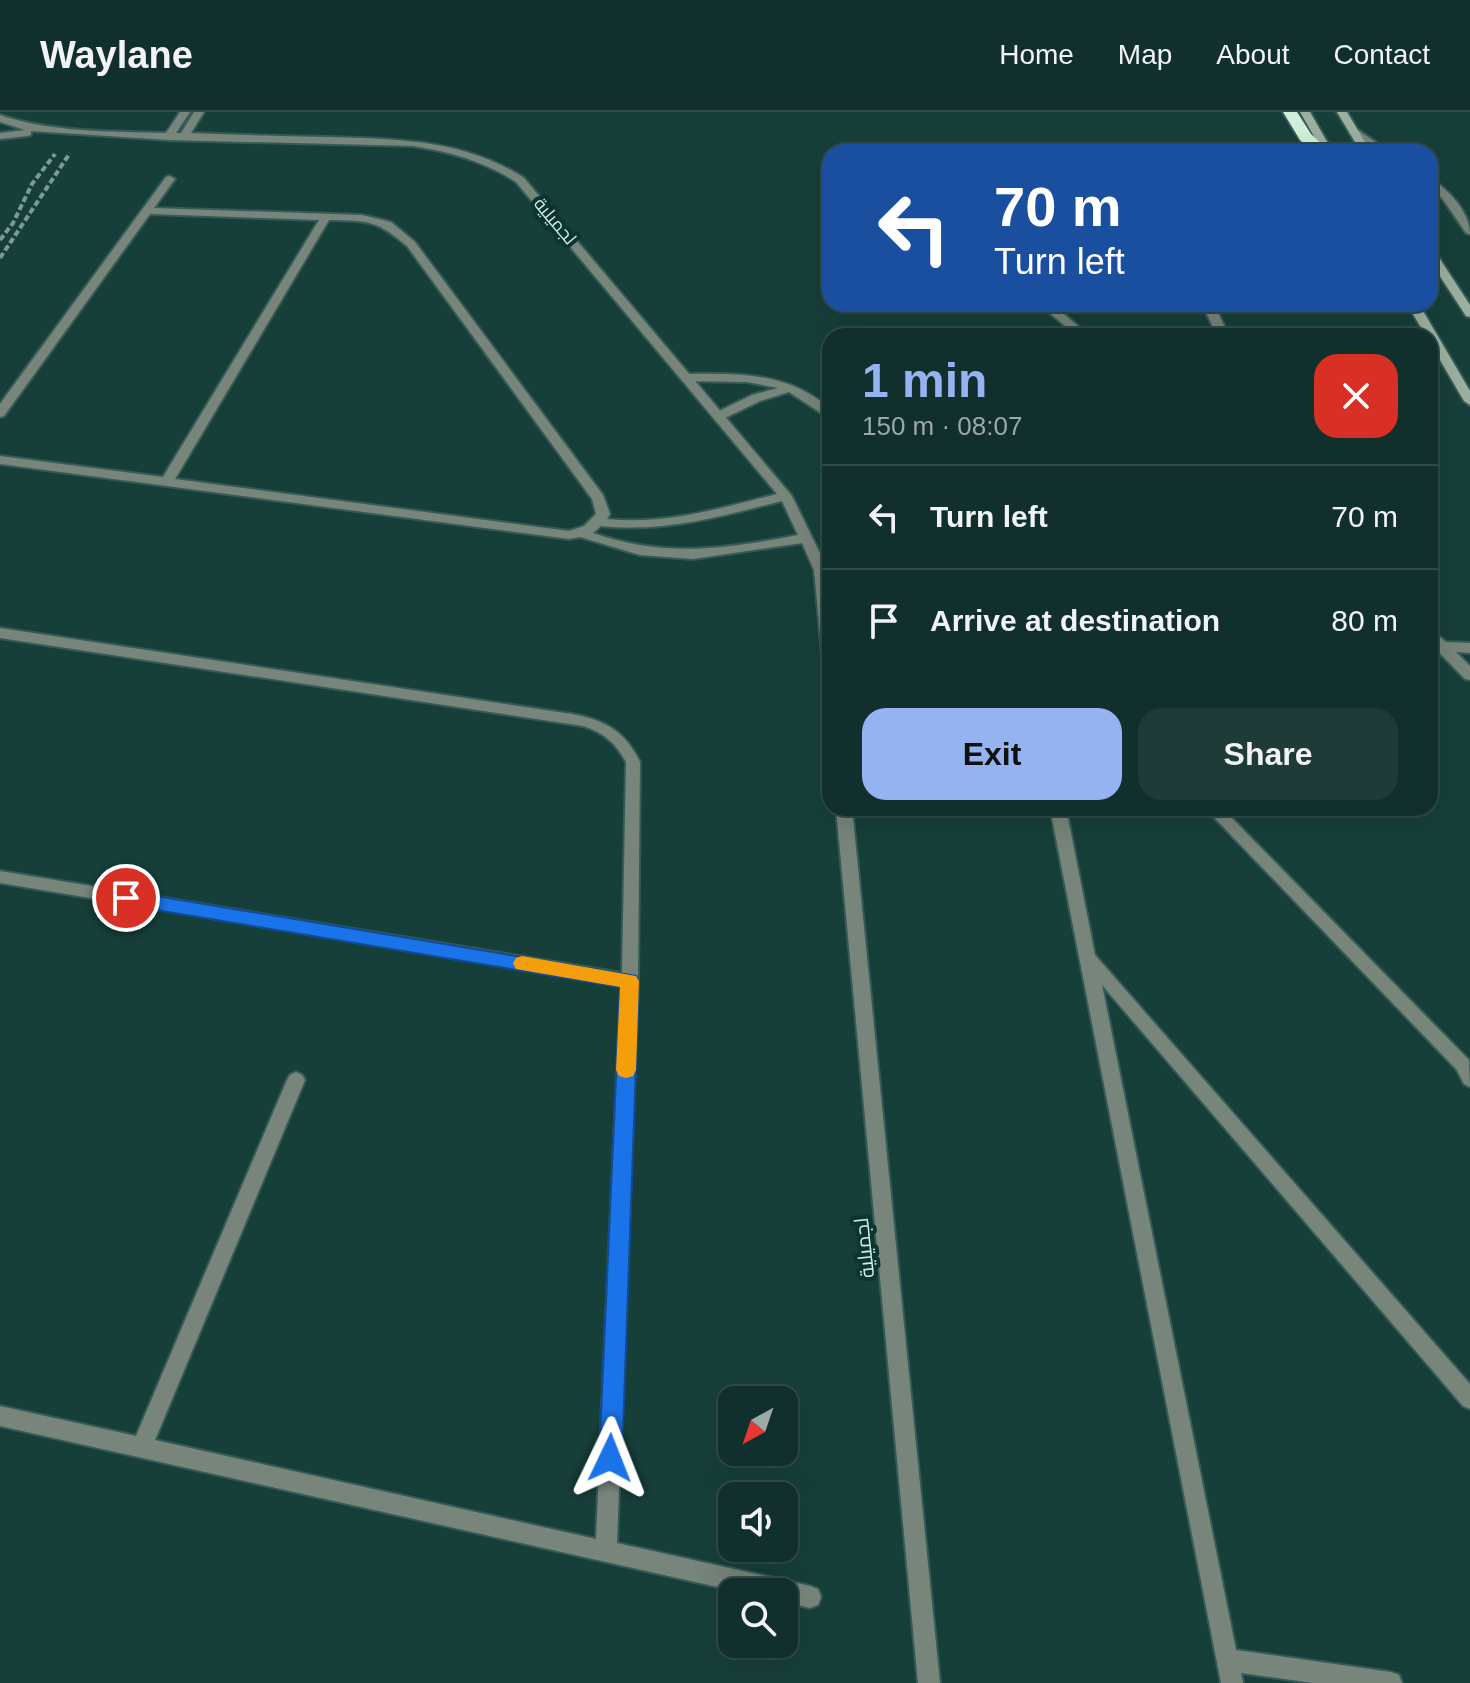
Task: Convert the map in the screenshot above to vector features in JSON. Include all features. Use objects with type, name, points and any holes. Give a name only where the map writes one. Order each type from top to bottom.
[{"type":"highway","points":[[1290,112],[1313,144]]},
{"type":"main road","points":[[1305,112],[1323,144]]},
{"type":"main road","points":[[1342,112],[1361,144]]},
{"type":"main road","points":[[1438,264],[1470,314]]},
{"type":"main road","points":[[1438,347],[1470,401]]},
{"type":"street","points":[[168,137],[185,112]]},
{"type":"street","points":[[184,137],[199,112]]},
{"type":"street","name":"لجميلية","points":[[0,118],[45,131]]},
{"type":"street","name":"لجميلية","points":[[0,136],[45,131],[413,143],[454,150],[505,169],[520,180],[721,415],[786,496],[821,570],[822,581]]},
{"type":"street","points":[[1354,132],[1373,144]]},
{"type":"street","points":[[0,413],[170,179]]},
{"type":"street","points":[[1438,189],[1470,231]]},
{"type":"street","points":[[148,211],[374,220],[405,237],[598,498],[603,514],[600,522]]},
{"type":"street","points":[[167,481],[326,217]]},
{"type":"street","points":[[1055,312],[1074,328]]},
{"type":"street","points":[[689,378],[749,377],[792,387],[813,398],[822,407]]},
{"type":"street","points":[[721,415],[756,398],[792,387]]},
{"type":"street","points":[[0,460],[557,533],[581,533],[620,548],[683,557],[806,538]]},
{"type":"street","points":[[581,533],[600,522],[632,526],[667,524],[786,496]]},
{"type":"street","points":[[0,633],[572,719],[594,723],[613,732],[626,746],[633,762],[630,981],[606,1553]]},
{"type":"street","points":[[1438,641],[1470,675]]},
{"type":"street","points":[[1444,647],[1470,648]]},
{"type":"street","name":"لجميلية","points":[[845,816],[929,1683]]},
{"type":"street","points":[[1060,816],[1232,1683]]},
{"type":"street","points":[[1221,816],[1468,1071]]},
{"type":"street","points":[[0,877],[630,981]]},
{"type":"street","points":[[1088,958],[1470,1399]]},
{"type":"street","points":[[142,1446],[296,1080]]},
{"type":"street","points":[[0,1416],[810,1597]]},
{"type":"street","points":[[1228,1660],[1391,1683]]},
{"type":"path","points":[[0,258],[27,223],[41,193],[72,146]]},
{"type":"path","points":[[0,240],[13,223],[32,184],[60,149]]},
{"type":"slow traffic","points":[[522,963],[630,981],[626,1070]]},
{"type":"route","points":[[126,898],[630,981],[610,1458]]}]
